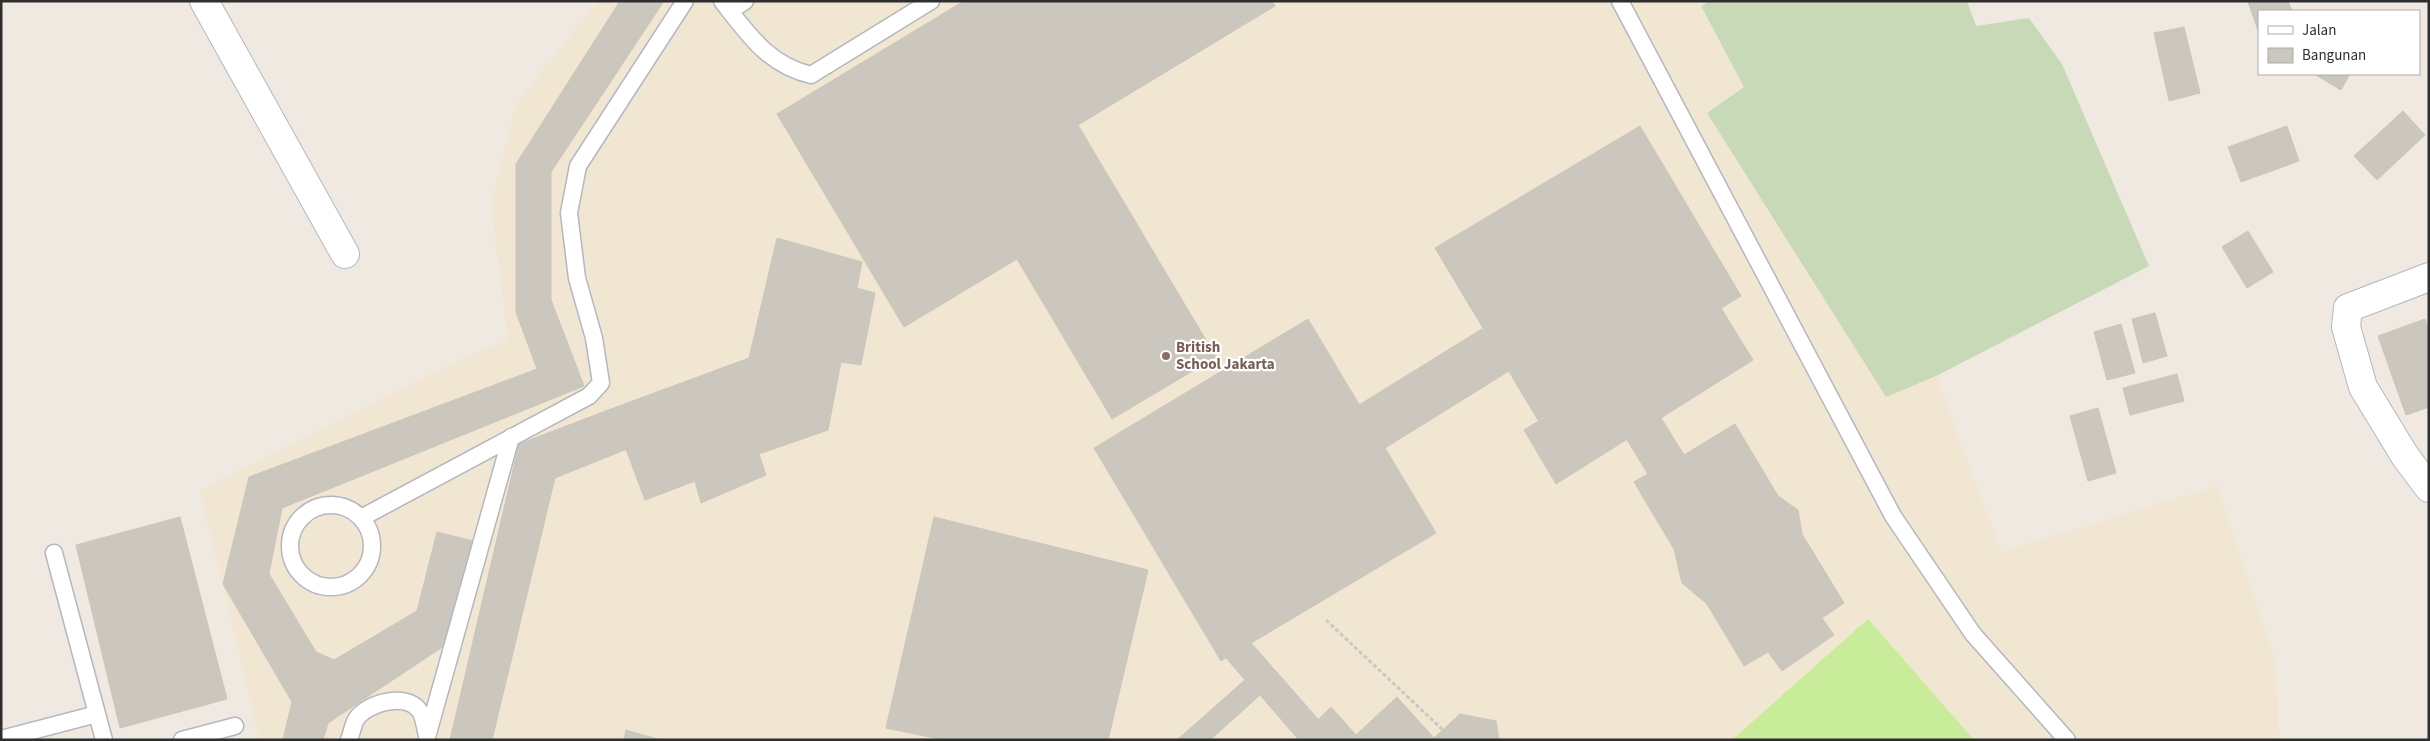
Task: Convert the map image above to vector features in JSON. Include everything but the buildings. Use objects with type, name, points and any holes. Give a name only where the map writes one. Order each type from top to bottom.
[{"type":"street","points":[[204,1],[345,254]]},
{"type":"street","points":[[2429,277],[2348,308],[2346,327],[2364,387],[2405,456],[2429,488]]},
{"type":"lane","points":[[361,518],[589,396],[601,383],[594,338],[577,278],[568,213],[578,166],[685,1]]},
{"type":"lane","points":[[745,1],[726,6],[756,44],[790,70],[811,75],[931,1]]},
{"type":"lane","points":[[1620,1],[1893,516],[1973,634],[2067,740]]},
{"type":"lane","points":[[427,738],[512,437]]},
{"type":"lane","points":[[336,505],[350,509],[361,518],[370,532],[372,547],[369,563],[360,576],[346,584],[331,588],[316,585],[296,569],[291,557],[292,532],[299,520],[309,511],[322,506],[336,505]]},
{"type":"lane","points":[[54,553],[104,740]]},
{"type":"lane","points":[[349,740],[357,718],[374,706],[389,700],[406,701],[420,710],[427,738]]},
{"type":"lane","points":[[1,739],[97,714]]},
{"type":"lane","points":[[182,740],[235,726]]},
{"type":"path","points":[[1326,620],[1443,730]]},
{"type":"shaded area","name":"British School Jakarta","points":[[599,1],[1698,1],[1744,87],[1707,112],[1886,397],[1936,376],[2001,552],[2217,486],[2276,663],[2279,740],[260,740],[200,491],[435,372],[508,339],[491,205],[516,104]]},
{"type":"green space","points":[[1710,1],[1967,1],[1976,26],[2029,18],[2062,64],[2149,266],[1936,376],[1886,397],[1707,113],[1744,87],[1701,6]]},
{"type":"green space","points":[[1868,619],[1974,740],[1732,740]]},
{"type":"place","name":"British School Jakarta","points":[[1166,356]]}]
